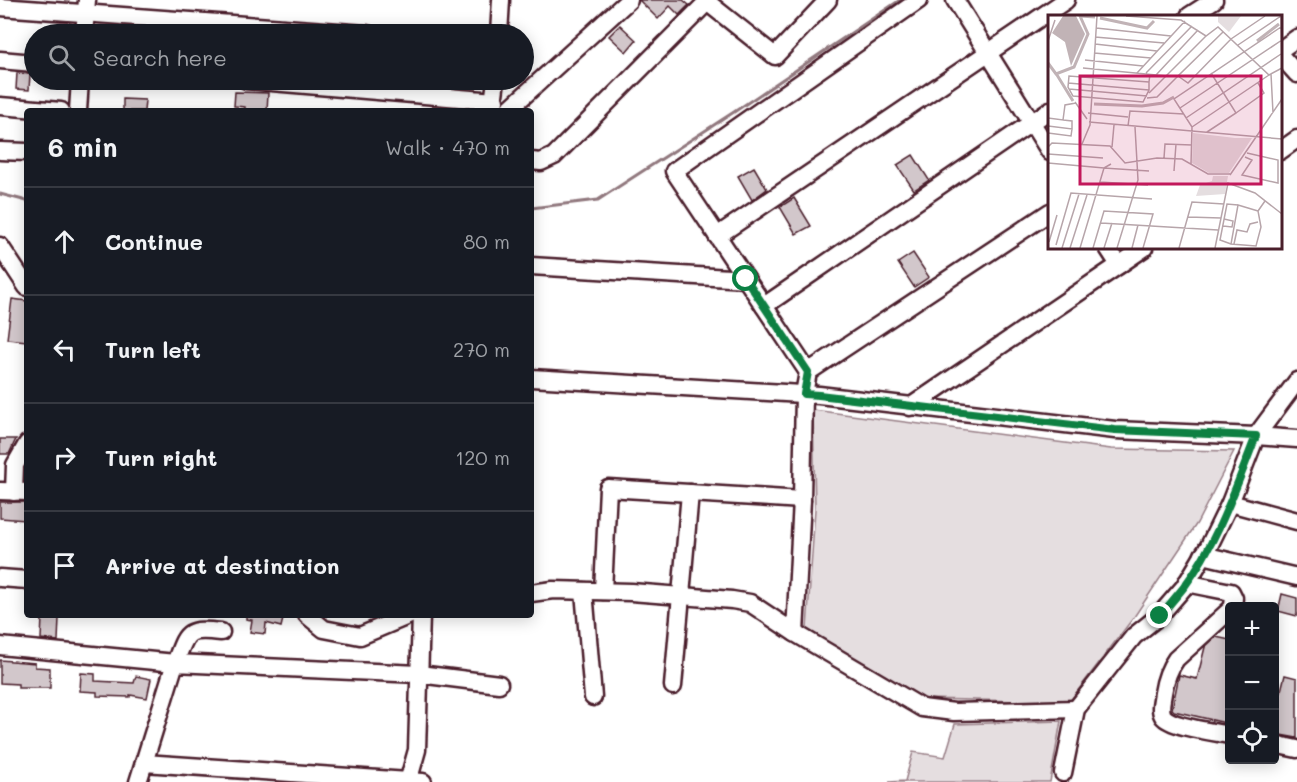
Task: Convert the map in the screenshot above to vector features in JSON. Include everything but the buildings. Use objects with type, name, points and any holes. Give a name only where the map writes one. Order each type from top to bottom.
[{"type":"street","points":[[500,24],[501,0]]},
{"type":"street","points":[[607,0],[628,1]]},
{"type":"street","points":[[534,161],[541,162],[554,156],[708,1],[775,56],[828,0]]},
{"type":"street","points":[[795,633],[802,500],[804,394],[808,372],[674,171],[919,0]]},
{"type":"street","points":[[955,0],[1048,149]]},
{"type":"street","points":[[717,236],[1066,0]]},
{"type":"street","points":[[1192,15],[1214,0]]},
{"type":"street","points":[[534,78],[628,1]]},
{"type":"street","points":[[0,7],[87,6],[267,24]]},
{"type":"street","points":[[85,24],[87,6]]},
{"type":"street","points":[[1282,49],[1297,38]]},
{"type":"street","points":[[1282,55],[1297,74]]},
{"type":"street","points":[[0,60],[24,62]]},
{"type":"street","points":[[78,108],[79,90]]},
{"type":"street","points":[[336,90],[498,108],[520,90]]},
{"type":"street","points":[[497,90],[498,108]]},
{"type":"street","points":[[0,106],[24,108]]},
{"type":"street","points":[[764,306],[1048,111]]},
{"type":"street","points":[[1282,150],[1297,139]]},
{"type":"street","points":[[0,151],[24,152]]},
{"type":"street","points":[[808,372],[1048,213]]},
{"type":"street","points":[[0,246],[24,282]]},
{"type":"street","points":[[1109,249],[1119,266]]},
{"type":"street","points":[[910,407],[1143,249]]},
{"type":"street","points":[[534,266],[746,279]]},
{"type":"street","points":[[534,378],[819,395],[1115,430],[1297,440]]},
{"type":"street","points":[[1067,779],[1076,709],[1134,636],[1160,616],[1186,583],[1230,503],[1256,436],[1297,381]]},
{"type":"street","points":[[14,492],[15,465],[24,449]]},
{"type":"street","points":[[603,591],[608,488],[802,500]]},
{"type":"street","points":[[673,686],[690,493]]},
{"type":"street","points":[[1230,503],[1297,521]]},
{"type":"street","points":[[1203,555],[1297,577]]},
{"type":"street","points":[[0,578],[24,580]]},
{"type":"street","points":[[1186,583],[1225,589],[1231,592],[1234,602]]},
{"type":"street","points":[[534,593],[553,590],[603,591],[750,603],[795,633],[922,708],[954,712],[1076,709]]},
{"type":"street","points":[[584,591],[593,697]]},
{"type":"street","points":[[1225,615],[1176,659],[1169,669],[1161,709],[1164,717],[1173,723],[1225,734]]},
{"type":"street","points":[[310,618],[324,630],[360,636],[403,618]]},
{"type":"street","points":[[144,763],[413,782],[417,750],[421,618]]},
{"type":"street","points":[[138,782],[185,636],[193,631],[221,632]]},
{"type":"street","points":[[0,646],[175,663],[419,674],[499,684]]},
{"type":"street","points":[[1279,745],[1297,749]]},
{"type":"shaded area","points":[[813,410],[1111,449],[1234,451],[1197,523],[1134,617],[1069,702],[924,699],[884,678],[807,629],[815,509]]},
{"type":"shaded area","points":[[1061,721],[1050,782],[889,782],[905,781],[913,752],[945,757],[955,724]]},
{"type":"waterway","points":[[534,208],[598,200],[900,0]]},
{"type":"waterway","points":[[0,194],[24,200]]},
{"type":"route","points":[[746,279],[808,372],[804,394],[1115,430],[1256,436],[1230,503],[1209,546],[1185,586],[1160,616]]}]
